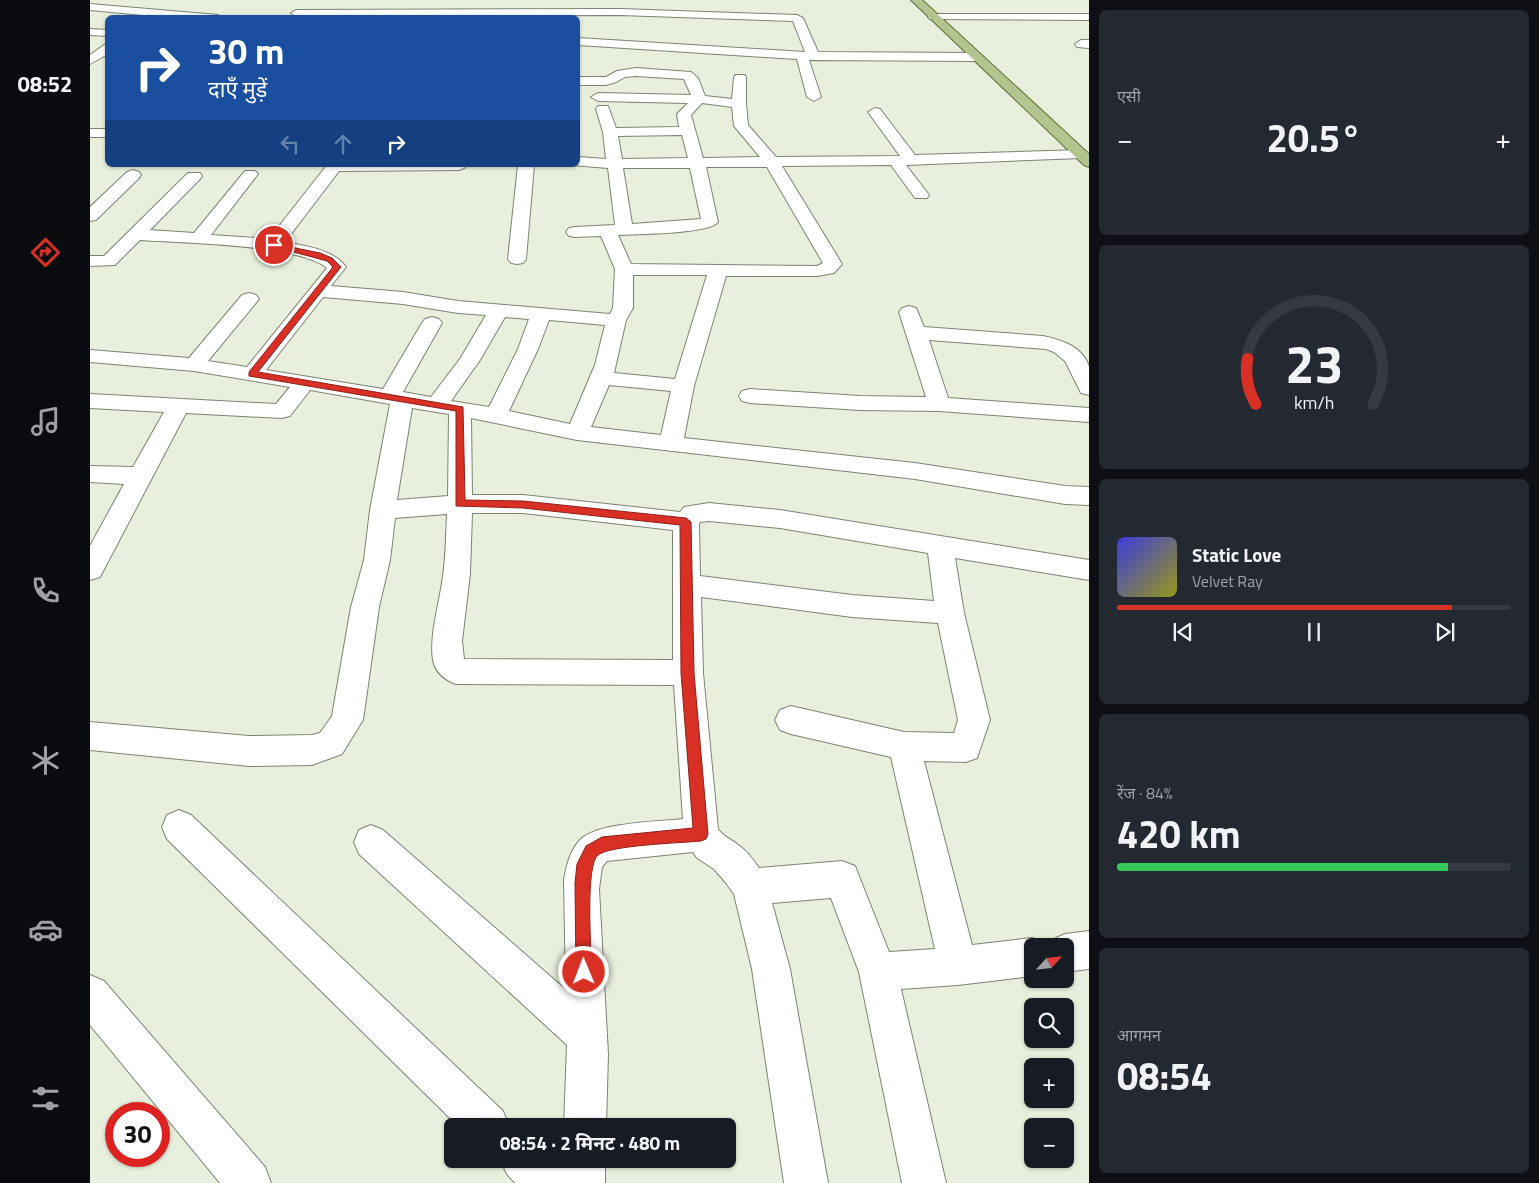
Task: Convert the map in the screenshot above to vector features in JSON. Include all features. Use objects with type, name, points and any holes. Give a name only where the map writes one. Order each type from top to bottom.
[{"type":"main road","points":[[916,0],[975,57],[1070,143]]},
{"type":"street","points":[[297,0],[294,15],[407,13],[499,13],[526,15]]},
{"type":"street","points":[[359,14],[369,0]]},
{"type":"street","points":[[407,13],[415,0]]},
{"type":"street","points":[[452,13],[460,0]]},
{"type":"street","points":[[499,13],[502,0]]},
{"type":"street","points":[[620,12],[625,0]]},
{"type":"street","points":[[672,14],[678,0]]},
{"type":"street","points":[[92,9],[166,15],[178,1]]},
{"type":"street","points":[[793,5],[798,31],[808,56],[814,97]]},
{"type":"street","points":[[580,19],[594,20],[620,12],[797,18]]},
{"type":"street","points":[[934,17],[1089,18]]},
{"type":"street","points":[[594,20],[582,43],[808,56],[975,57]]},
{"type":"street","points":[[689,26],[717,31],[715,50]]},
{"type":"street","points":[[91,33],[105,33]]},
{"type":"street","points":[[580,81],[609,80],[618,78],[621,74],[636,72],[687,75],[692,78],[699,99]]},
{"type":"street","points":[[624,269],[817,271],[828,269],[833,264],[771,161],[741,126],[739,104],[740,78]]},
{"type":"street","points":[[577,432],[602,378],[612,348],[616,320],[623,308],[624,269],[615,229],[614,164],[610,132],[601,103],[699,99],[739,104]]},
{"type":"street","points":[[575,232],[700,225],[710,222],[698,162],[687,131],[684,114],[699,99]]},
{"type":"street","points":[[875,112],[903,160],[921,196]]},
{"type":"street","points":[[610,132],[687,131]]},
{"type":"street","points":[[90,145],[100,133]]},
{"type":"street","points":[[1070,143],[1086,153]]},
{"type":"street","points":[[580,162],[614,164],[903,160],[1086,153]]},
{"type":"street","points":[[274,245],[334,167]]},
{"type":"street","points":[[516,259],[526,167]]},
{"type":"street","points":[[199,238],[250,174]]},
{"type":"street","points":[[90,216],[133,175]]},
{"type":"street","points":[[90,280],[194,176]]},
{"type":"street","points":[[136,234],[274,245],[330,259],[338,267],[252,374]]},
{"type":"street","points":[[90,261],[109,261]]},
{"type":"street","points":[[670,444],[683,386],[718,271]]},
{"type":"street","points":[[319,291],[403,298],[498,311],[616,320]]},
{"type":"street","points":[[194,365],[249,299]]},
{"type":"street","points":[[436,405],[474,356],[498,311]]},
{"type":"street","points":[[909,312],[939,404]]},
{"type":"street","points":[[496,415],[528,349],[541,314]]},
{"type":"street","points":[[90,736],[249,751],[312,750],[331,744],[347,720],[365,607],[377,560],[395,398],[432,323]]},
{"type":"street","points":[[917,333],[1043,342],[1057,345],[1069,351],[1089,388]]},
{"type":"street","points":[[90,356],[194,365],[252,374],[496,415],[577,432],[915,471],[1065,495],[1089,496]]},
{"type":"street","points":[[602,378],[683,386]]},
{"type":"street","points":[[90,402],[282,410],[305,383]]},
{"type":"street","points":[[750,396],[860,403],[939,404],[1089,415]]},
{"type":"street","points":[[90,570],[180,405]]},
{"type":"street","points":[[460,409],[460,504],[457,574],[448,641],[448,661],[456,672],[688,673]]},
{"type":"street","points":[[90,474],[141,476]]},
{"type":"street","points":[[383,510],[460,504],[523,504],[686,522]]},
{"type":"street","points":[[806,1183],[771,969],[750,887],[726,857],[709,846],[701,834],[688,673],[686,522],[693,513],[780,519],[1089,570]]},
{"type":"street","points":[[791,720],[904,746],[966,748],[974,720],[950,613],[940,546]]},
{"type":"street","points":[[687,585],[852,606],[950,613]]},
{"type":"street","points":[[904,746],[958,966]]},
{"type":"street","points":[[179,827],[480,1118]]},
{"type":"street","points":[[586,1118],[588,1092],[582,883],[585,864],[591,851],[602,844],[701,834]]},
{"type":"street","points":[[371,842],[586,1034]]},
{"type":"street","points":[[750,887],[842,880],[878,972],[924,1183]]},
{"type":"street","points":[[1074,952],[1089,950]]},
{"type":"street","points":[[878,972],[958,966],[1024,958]]},
{"type":"street","points":[[92,1003],[249,1183]]},
{"type":"street","points":[[531,1168],[547,1183]]},
{"type":"street","points":[[583,1168],[583,1183]]},
{"type":"route","points":[[274,245],[330,259],[338,267],[252,374],[460,409],[460,504],[523,504],[686,522],[688,673],[701,834],[602,844],[591,851],[585,864],[582,883],[584,972]]}]
